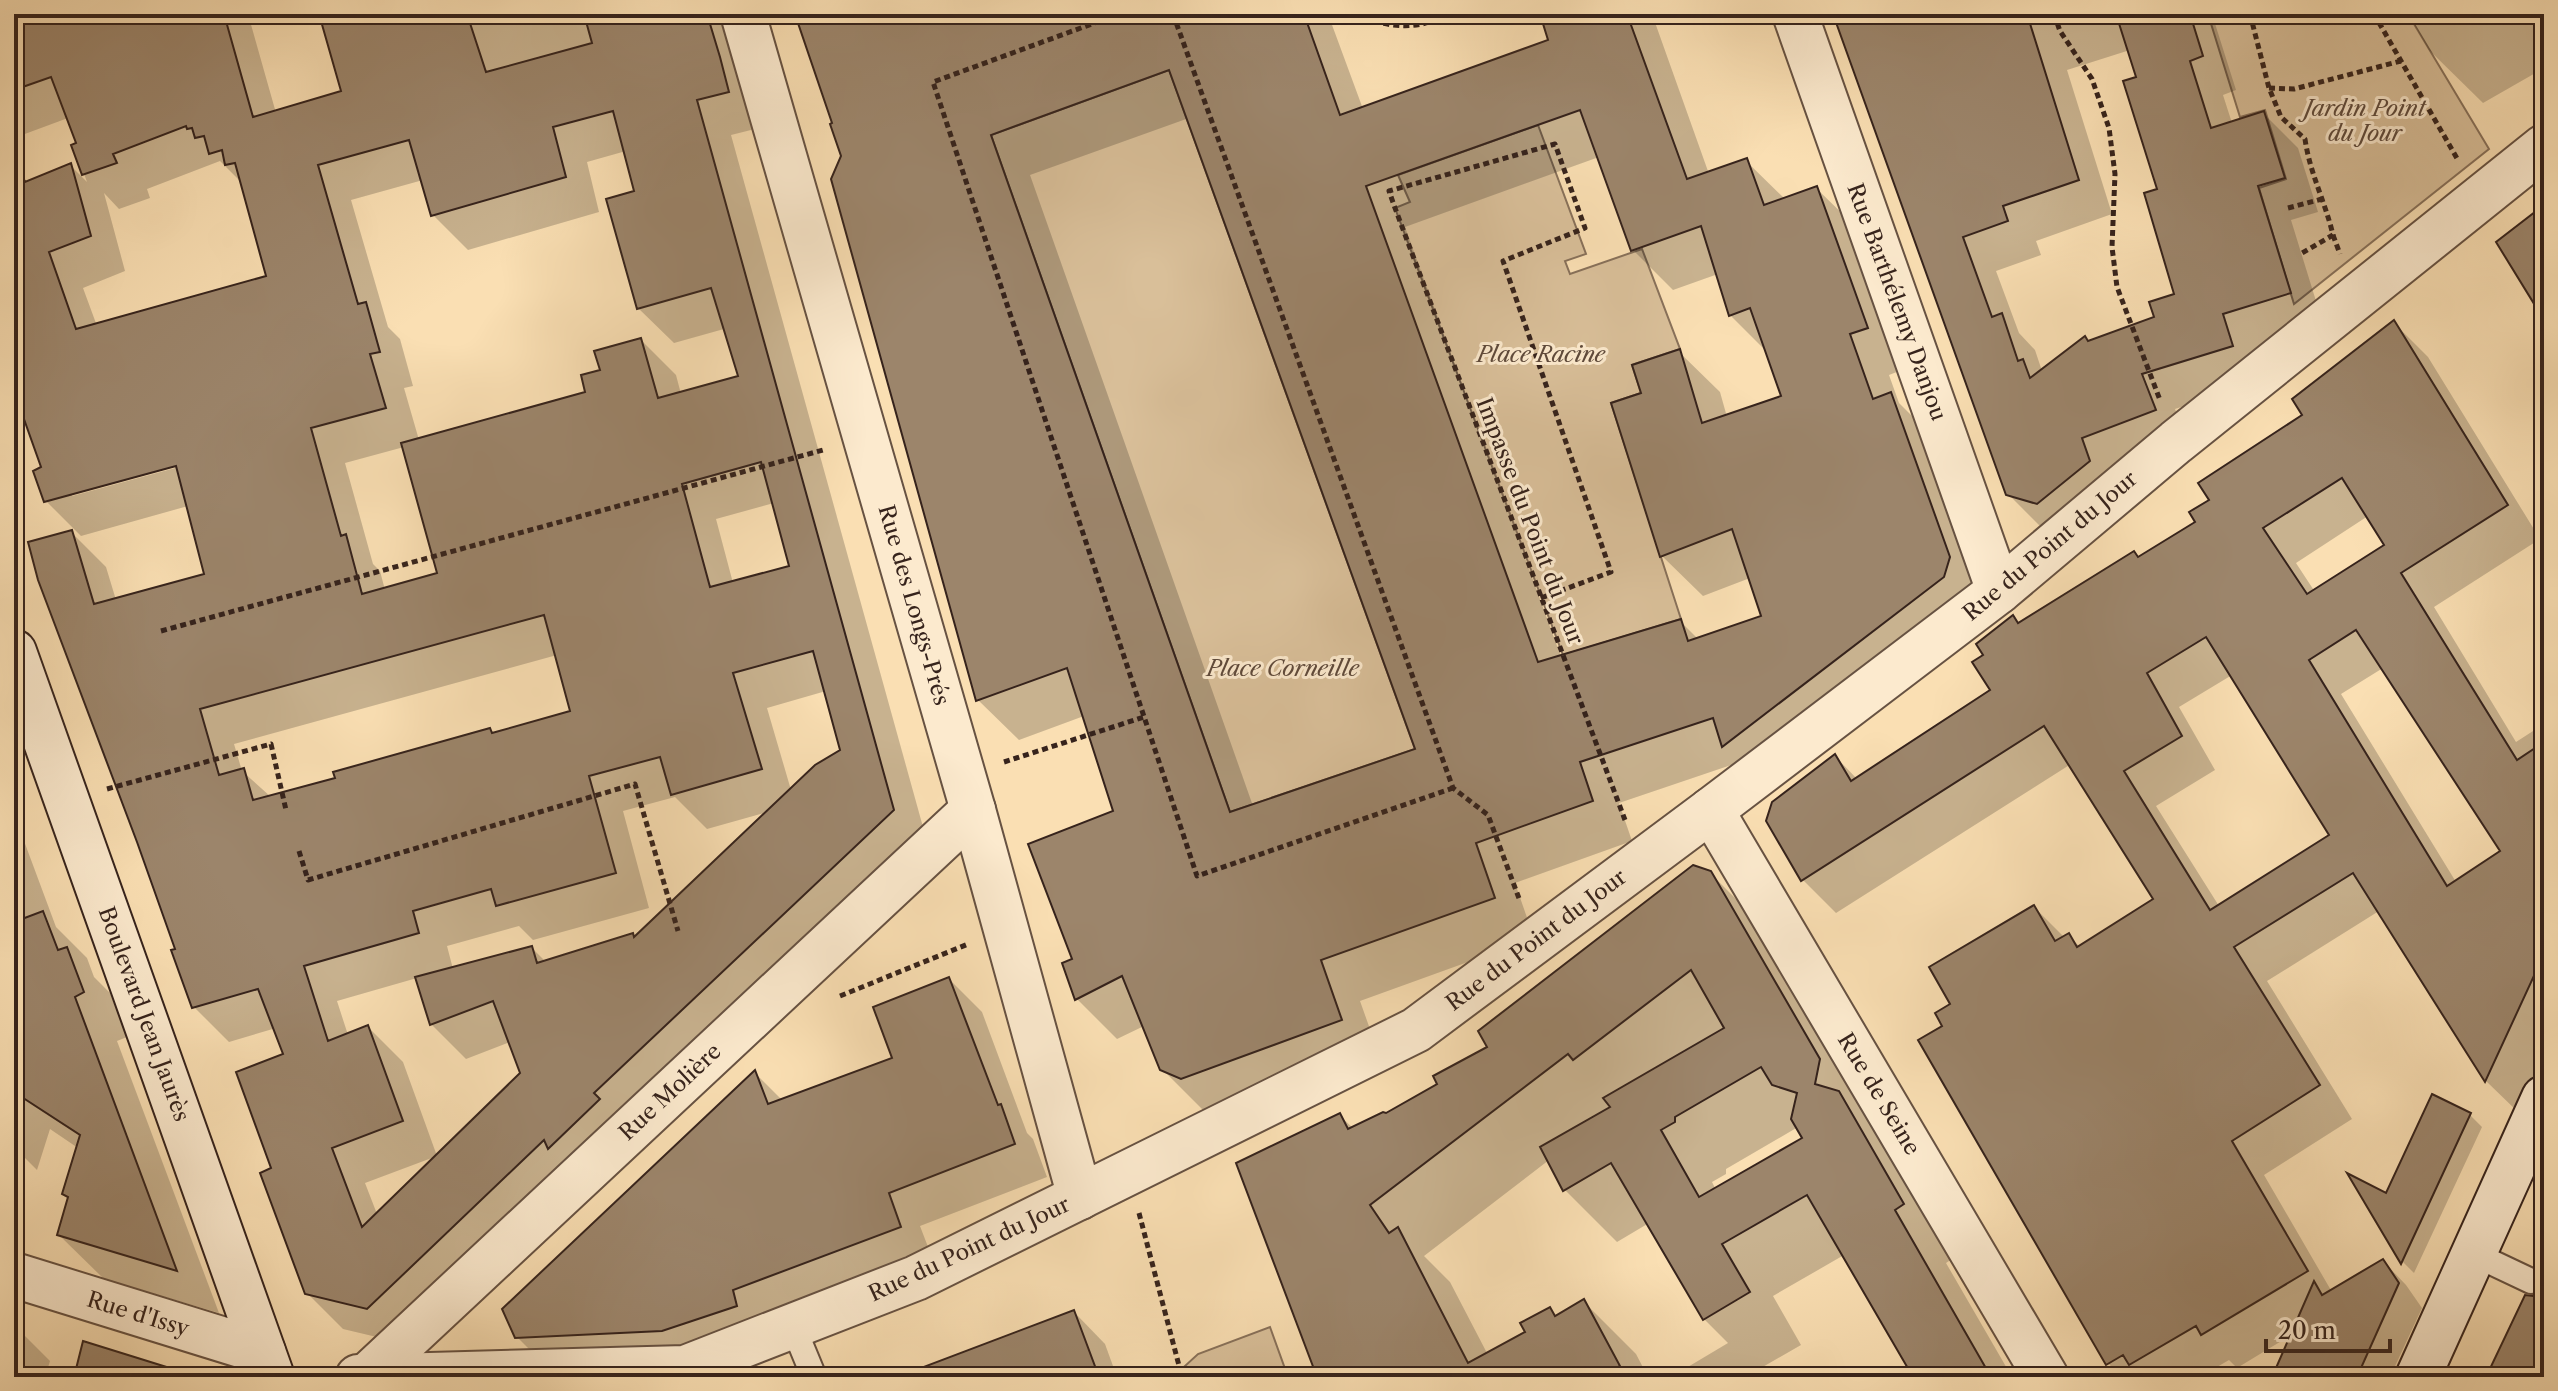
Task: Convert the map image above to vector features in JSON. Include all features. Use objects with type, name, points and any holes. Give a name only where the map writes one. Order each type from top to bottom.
[{"type":"street","name":"Rue des Longs-Prés","points":[[743,14],[968,793],[1080,1197]]},
{"type":"street","name":"Rue Barthélemy Danjou","points":[[1795,14],[1999,591]]},
{"type":"street","name":"Rue du Point du Jour","points":[[363,1376],[685,1368],[916,1278],[1416,1030],[1999,591],[2176,442],[2544,147]]},
{"type":"street","name":"Boulevard Jean Jaurès","points":[[14,652],[267,1365]]},
{"type":"street","name":"Rue Molière","points":[[363,1376],[792,977],[968,793]]},
{"type":"street","name":"Rue de Seine","points":[[1711,810],[2046,1377]]},
{"type":"street","points":[[2418,1377],[2544,1098]]},
{"type":"street","name":"Rue d'Issy","points":[[14,1275],[267,1365]]},
{"type":"lane","points":[[2474,1254],[2531,1281]]},
{"type":"lane","points":[[793,1326],[814,1377]]},
{"type":"path","points":[[1119,14],[933,82],[1197,876],[1453,788]]},
{"type":"path","points":[[1173,14],[1453,788],[1488,815],[1535,942]]},
{"type":"path","points":[[1355,14],[1378,24],[1409,27],[1439,20],[1447,14]]},
{"type":"path","points":[[2054,14],[2060,31],[2092,79],[2109,128],[2115,174],[2112,247],[2117,287],[2176,442]]},
{"type":"path","points":[[2250,14],[2269,88],[2281,117],[2305,139],[2309,166],[2333,235],[2302,253]]},
{"type":"path","points":[[2374,14],[2482,198]]},
{"type":"path","points":[[2269,88],[2294,89],[2401,61]]},
{"type":"path","name":"Impasse du Point du Jour","points":[[1541,598],[1611,572],[1503,261],[1585,228],[1555,144],[1389,191],[1541,598],[1640,863]]},
{"type":"path","points":[[2288,208],[2322,199]]},
{"type":"path","points":[[161,631],[865,438]]},
{"type":"path","points":[[968,793],[1144,717]]},
{"type":"path","points":[[68,801],[271,744],[286,810]]},
{"type":"path","points":[[299,851],[308,880],[635,784],[678,931]]},
{"type":"path","points":[[792,977],[829,1001],[1006,929]]},
{"type":"path","points":[[1129,1173],[1182,1377]]},
{"type":"green space","name":"Jardin Point du Jour","points":[[2208,14],[2408,14],[2489,149],[2294,304],[2259,188],[2286,179],[2265,110],[2240,117]]},
{"type":"green space","name":"Place Corneille","points":[[1169,70],[1415,749],[1230,812],[991,135]]},
{"type":"green space","name":"Place Racine","points":[[1538,125],[1586,254],[1565,261],[1570,274],[1642,249],[1680,349],[1632,365],[1641,393],[1611,403],[1681,619],[1563,655],[1395,208],[1410,202],[1398,175]]},
{"type":"green space","points":[[1270,1327],[1288,1377],[1173,1377],[1198,1354]]},
{"type":"building","points":[[14,14],[224,14],[253,117],[341,91],[319,14],[467,14],[486,72],[592,43],[584,14],[707,14],[720,57],[729,92],[697,100],[894,810],[594,1093],[600,1099],[548,1149],[544,1140],[367,1309],[305,1294],[260,1173],[271,1168],[236,1072],[283,1054],[258,989],[192,1008],[171,950],[175,949],[38,580],[28,542],[72,530],[94,604],[204,574],[176,466],[44,502],[33,471],[41,467],[14,391],[14,167],[19,166],[25,182],[71,163],[91,236],[49,252],[76,329],[266,276],[235,163],[225,165],[222,150],[209,154],[204,136],[195,138],[192,128],[187,129],[186,126],[113,154],[117,163],[82,175],[71,145],[76,143],[51,77],[14,90]],"holes":[[[613,111],[634,191],[606,199],[637,309],[711,288],[738,376],[658,398],[641,338],[594,351],[600,370],[581,375],[585,392],[401,443],[437,573],[362,594],[346,534],[341,536],[311,428],[386,408],[370,354],[380,352],[366,302],[358,304],[318,165],[409,140],[431,216],[566,177],[553,127]],[[761,462],[789,566],[710,587],[682,484]],[[544,615],[570,711],[492,733],[490,728],[333,772],[335,778],[253,800],[244,768],[219,775],[200,709]],[[813,651],[840,750],[815,765],[634,937],[633,933],[537,963],[532,946],[415,977],[430,1025],[493,1001],[520,1073],[362,1227],[332,1148],[403,1121],[368,1025],[328,1041],[304,966],[419,933],[413,911],[491,889],[496,906],[616,873],[589,776],[660,757],[671,795],[762,769],[733,673]]]},
{"type":"building","points":[[822,14],[1304,14],[1340,115],[1548,40],[1540,14],[1627,14],[1687,179],[1747,158],[1764,205],[1817,186],[1868,328],[1850,334],[1873,399],[1891,392],[1950,557],[1944,577],[1722,747],[1713,718],[1580,762],[1593,801],[1476,843],[1495,898],[1321,960],[1342,1020],[1181,1079],[1160,1070],[1122,976],[1075,1000],[1062,963],[1072,959],[1028,844],[1113,811],[1067,668],[976,701],[831,179],[841,156],[798,23]],"holes":[[[1169,70],[1415,749],[1230,812],[991,135]],[[1580,110],[1631,251],[1701,226],[1729,316],[1750,308],[1781,396],[1702,423],[1680,349],[1632,365],[1641,393],[1611,403],[1660,557],[1732,529],[1761,616],[1688,641],[1681,619],[1538,662],[1366,186]]]},
{"type":"building","points":[[1833,14],[2027,14],[2079,180],[2003,206],[2008,221],[1963,237],[1992,317],[2002,313],[2018,361],[2023,359],[2030,378],[2085,336],[2088,341],[2154,317],[2149,302],[2174,294],[2144,193],[2157,189],[2123,81],[2136,77],[2116,14],[2190,14],[2203,56],[2190,61],[2211,128],[2264,111],[2285,178],[2258,186],[2291,293],[2223,314],[2233,346],[2142,374],[2156,410],[2082,438],[2090,461],[2037,504],[2006,495]]},
{"type":"building","points":[[2544,205],[2544,320],[2496,242]]},
{"type":"building","points":[[2394,320],[2508,505],[2401,573],[2517,760],[2544,742],[2544,954],[2485,1082],[2353,873],[2234,947],[2320,1085],[2232,1141],[2308,1271],[2201,1335],[2196,1326],[2129,1365],[2123,1355],[2106,1365],[1918,1040],[1942,1026],[1935,1013],[1950,1004],[1929,967],[2034,905],[2055,941],[2069,933],[2077,947],[2153,899],[2044,726],[1801,881],[1766,821],[1772,802],[1835,754],[1851,781],[1990,690],[1972,662],[1983,655],[1976,644],[2013,615],[2018,623],[2134,551],[2138,557],[2195,522],[2189,512],[2209,500],[2198,483],[2302,415],[2292,399]],"holes":[[[2342,478],[2384,545],[2307,594],[2263,528]],[[2356,630],[2500,851],[2447,886],[2309,660]],[[2206,637],[2329,835],[2210,910],[2124,771],[2182,736],[2147,673]]]},
{"type":"building","points":[[1693,865],[1711,871],[1820,1059],[1815,1084],[1839,1091],[1904,1204],[1895,1210],[1991,1377],[1913,1377],[1807,1195],[1722,1244],[1750,1292],[1703,1320],[1611,1163],[1563,1191],[1540,1147],[1610,1107],[1603,1098],[1724,1028],[1691,970],[1573,1060],[1568,1054],[1370,1205],[1389,1233],[1398,1227],[1468,1363],[1525,1332],[1520,1323],[1550,1307],[1555,1316],[1584,1299],[1620,1366],[1599,1377],[1317,1377],[1236,1163],[1340,1113],[1348,1129],[1386,1113],[1437,1084],[1433,1076],[1487,1047],[1478,1031]],"holes":[[[1761,1067],[1772,1085],[1797,1093],[1791,1119],[1802,1138],[1699,1197],[1661,1130],[1675,1122],[1675,1117]]]},
{"type":"building","points":[[43,911],[58,950],[67,947],[84,992],[75,997],[177,1271],[57,1235],[68,1197],[62,1194],[80,1135],[14,1092],[14,922]]},
{"type":"building","points":[[949,977],[1015,1144],[889,1193],[901,1227],[733,1290],[737,1306],[662,1331],[515,1338],[502,1309],[755,1070],[768,1104],[892,1058],[873,1007]]},
{"type":"building","points":[[2432,1094],[2471,1113],[2401,1264],[2347,1173],[2386,1193]]},
{"type":"building","points":[[2383,1259],[2399,1283],[2357,1377],[2272,1377],[2314,1281],[2322,1295]]},
{"type":"building","points":[[2544,1288],[2544,1377],[2486,1377],[2525,1295],[2533,1296]]},
{"type":"building","points":[[1074,1310],[1099,1377],[906,1377],[905,1374]]},
{"type":"building","points":[[83,1341],[173,1369],[172,1377],[74,1377]]}]
